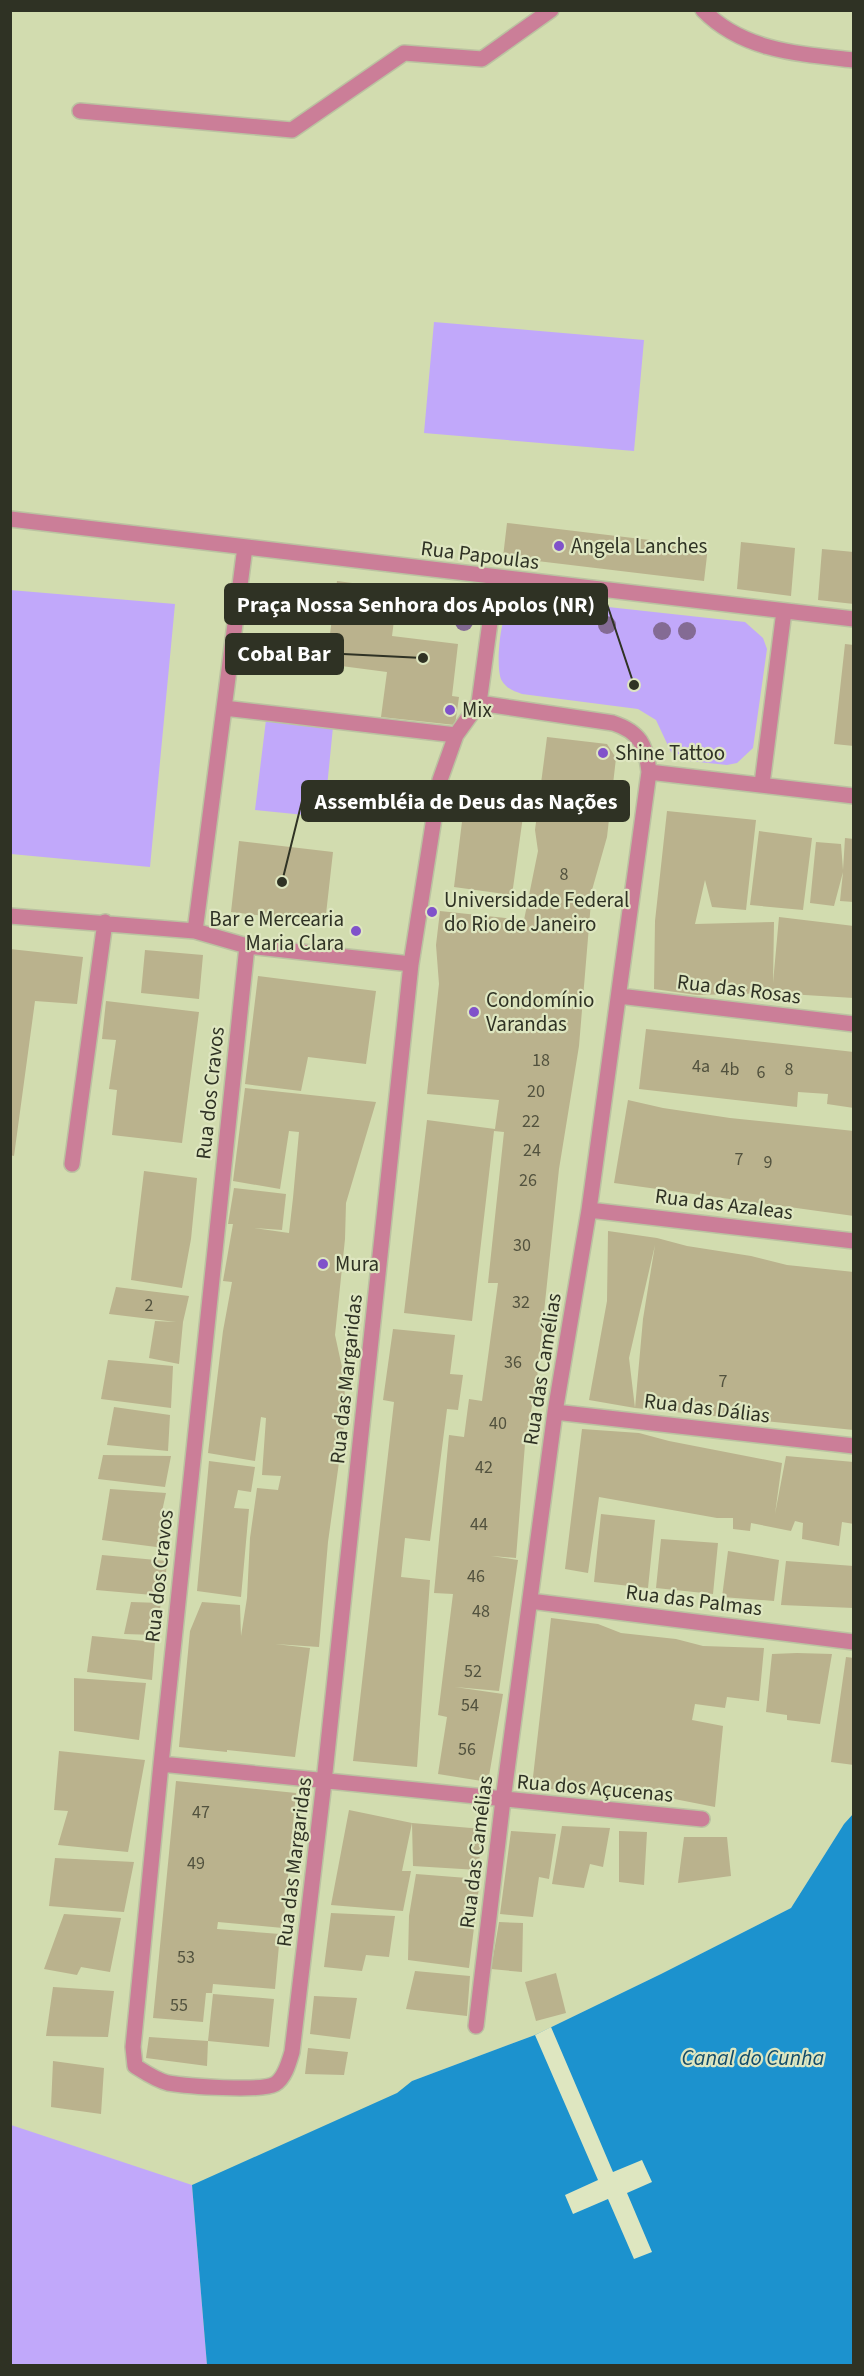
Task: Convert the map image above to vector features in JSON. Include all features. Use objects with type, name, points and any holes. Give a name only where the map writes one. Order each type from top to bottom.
[{"type":"street","points":[[80,111],[292,130],[404,53],[482,59],[550,10]]},
{"type":"street","points":[[703,10],[724,29],[750,43],[777,50],[854,60]]},
{"type":"street","name":"Rua Papoulas","points":[[10,519],[854,619]]},
{"type":"street","points":[[195,931],[245,548]]},
{"type":"street","name":"Rua das Margaridas","points":[[276,2084],[286,2069],[292,2052],[324,1782],[411,964],[440,780],[456,735],[479,703],[496,578]]},
{"type":"street","points":[[762,784],[784,611]]},
{"type":"street","name":"Rua das Camélias","points":[[476,2026],[503,1800],[555,1412],[590,1210],[649,772],[647,752],[640,740],[627,728],[613,723],[479,703]]},
{"type":"street","points":[[224,708],[456,735]]},
{"type":"street","points":[[649,772],[854,796]]},
{"type":"street","points":[[10,916],[195,931],[247,946],[411,964]]},
{"type":"street","points":[[72,1164],[105,922]]},
{"type":"street","name":"Rua dos Cravos","points":[[247,946],[160,1764],[133,2047],[135,2066],[152,2077],[168,2083],[257,2089],[276,2084]]},
{"type":"street","name":"Rua das Rosas","points":[[619,996],[854,1024]]},
{"type":"street","name":"Rua das Azaleas","points":[[590,1210],[854,1241]]},
{"type":"street","name":"Rua das Dálias","points":[[555,1412],[854,1446]]},
{"type":"street","name":"Rua das Palmas","points":[[530,1600],[854,1642]]},
{"type":"street","name":"Rua dos Açucenas","points":[[160,1764],[702,1819]]},
{"type":"shaded area","name":"Universidade Federal do Rio de Janeiro","points":[[11,11],[853,11],[853,1814],[844,1824],[791,1908],[535,2035],[412,2081],[218,2365],[11,2366]]},
{"type":"shaded area","points":[[434,322],[644,340],[634,451],[424,433]]},
{"type":"shaded area","points":[[10,590],[175,604],[150,867],[11,854]]},
{"type":"shaded area","points":[[526,598],[745,622],[763,638],[767,649],[753,748],[737,763],[727,765],[689,761],[671,752],[656,720],[638,709],[522,694],[508,688],[502,681],[499,666],[503,622],[509,607]]},
{"type":"shaded area","points":[[266,720],[333,727],[324,817],[255,810]]},
{"type":"shaded area","points":[[11,2125],[192,2185],[207,2365],[11,2366]]},
{"type":"water","name":"Canal do Cunha","points":[[853,1814],[853,2365],[207,2365],[192,2185],[397,2093],[412,2081],[535,2035],[791,1908],[844,1824]]},
{"type":"pier","points":[[551,2027],[613,2172],[642,2160],[652,2182],[627,2193],[652,2252],[634,2259],[608,2199],[573,2214],[565,2195],[598,2180],[535,2035]]},
{"type":"building","points":[[507,523],[708,547],[704,581],[503,557]]},
{"type":"building","points":[[741,542],[795,548],[791,596],[737,589]]},
{"type":"building","points":[[822,549],[854,552],[854,604],[818,600]]},
{"type":"building","points":[[337,581],[398,589],[392,636],[458,644],[452,696],[459,697],[455,725],[381,717],[387,672],[326,664]]},
{"type":"building","points":[[845,644],[854,645],[854,746],[834,744]]},
{"type":"building","points":[[547,737],[607,744],[616,758],[607,837],[592,890],[579,1046],[559,1169],[537,1379],[525,1444],[516,1558],[491,1556],[518,1560],[499,1691],[455,1687],[503,1694],[488,1782],[438,1774],[447,1717],[438,1715],[453,1594],[434,1593],[449,1435],[464,1437],[469,1399],[482,1401],[498,1283],[488,1283],[504,1132],[494,1131],[472,1321],[404,1313],[427,1120],[495,1129],[499,1100],[427,1094],[439,984],[436,945],[440,911],[524,920],[538,851],[535,830]]},
{"type":"building","points":[[466,789],[526,795],[512,895],[454,887]]},
{"type":"building","points":[[667,811],[756,820],[746,910],[712,907],[705,880],[695,924],[774,922],[773,983],[779,917],[854,926],[854,998],[772,993],[697,995],[654,989],[655,921]]},
{"type":"building","points":[[759,831],[812,838],[803,910],[750,905]]},
{"type":"building","points":[[845,838],[854,839],[854,902],[840,901],[843,872],[834,906],[810,903],[816,842],[841,844],[843,870]]},
{"type":"building","points":[[239,841],[333,852],[325,923],[231,912]]},
{"type":"building","points":[[10,949],[83,957],[77,1004],[35,1001],[14,1156],[10,1155]]},
{"type":"building","points":[[145,950],[203,955],[199,999],[141,993]]},
{"type":"building","points":[[258,976],[376,991],[366,1064],[308,1057],[301,1091],[245,1084]]},
{"type":"building","points":[[106,1001],[199,1012],[182,1143],[112,1135],[117,1090],[109,1089],[116,1040],[102,1039]]},
{"type":"building","points":[[646,1029],[854,1052],[854,1108],[827,1104],[828,1094],[798,1092],[797,1107],[639,1089]]},
{"type":"building","points":[[245,1088],[376,1102],[346,1203],[345,1239],[335,1335],[345,1381],[344,1426],[328,1542],[319,1647],[275,1644],[310,1648],[295,1757],[179,1747],[190,1631],[202,1602],[240,1605],[241,1636],[247,1598],[250,1538],[257,1488],[278,1490],[281,1476],[262,1475],[266,1418],[261,1417],[255,1461],[208,1453],[223,1331],[232,1282],[223,1281],[233,1224],[228,1224],[234,1188],[286,1194],[282,1230],[254,1228],[289,1233],[293,1198],[299,1132],[289,1131],[280,1189],[233,1181]]},
{"type":"building","points":[[628,1100],[730,1118],[854,1131],[854,1216],[614,1183]]},
{"type":"building","points":[[144,1171],[197,1178],[191,1239],[182,1288],[131,1280]]},
{"type":"building","points":[[608,1231],[657,1238],[787,1265],[854,1272],[854,1430],[635,1408],[589,1400],[607,1301]],"holes":[[[655,1245],[643,1319],[635,1408],[629,1358]]]},
{"type":"building","points":[[116,1287],[189,1296],[183,1322],[179,1364],[149,1358],[155,1321],[176,1322],[109,1314]]},
{"type":"building","points":[[393,1329],[455,1335],[450,1374],[463,1375],[458,1410],[447,1409],[430,1541],[405,1538],[401,1577],[430,1580],[417,1767],[353,1761],[394,1402],[383,1400]]},
{"type":"building","points":[[108,1360],[173,1366],[171,1408],[101,1399]]},
{"type":"building","points":[[114,1407],[170,1415],[168,1451],[107,1445]]},
{"type":"building","points":[[582,1429],[639,1433],[782,1463],[775,1514],[786,1456],[854,1462],[854,1524],[842,1522],[839,1546],[802,1539],[803,1523],[795,1521],[791,1531],[751,1523],[750,1531],[733,1529],[733,1518],[717,1518],[599,1497],[588,1573],[565,1569]]},
{"type":"building","points":[[103,1455],[171,1456],[165,1487],[98,1479]]},
{"type":"building","points":[[209,1461],[255,1467],[251,1492],[238,1490],[234,1508],[249,1509],[241,1597],[197,1591]]},
{"type":"building","points":[[110,1489],[166,1493],[161,1516],[167,1517],[164,1548],[102,1540]]},
{"type":"building","points":[[601,1514],[655,1520],[648,1588],[594,1582]]},
{"type":"building","points":[[661,1539],[718,1543],[713,1594],[656,1588]]},
{"type":"building","points":[[728,1551],[779,1560],[774,1601],[722,1597]]},
{"type":"building","points":[[102,1555],[167,1561],[164,1596],[96,1590]]},
{"type":"building","points":[[786,1561],[854,1566],[854,1608],[781,1605]]},
{"type":"building","points":[[131,1602],[161,1603],[156,1635],[124,1634]]},
{"type":"building","points":[[551,1618],[598,1624],[621,1633],[676,1639],[703,1646],[764,1648],[759,1701],[727,1697],[725,1708],[695,1704],[692,1720],[723,1726],[715,1807],[644,1793],[570,1792],[532,1786]]},
{"type":"building","points":[[92,1636],[155,1642],[152,1680],[87,1672]]},
{"type":"building","points":[[772,1654],[832,1654],[820,1724],[787,1720],[787,1715],[766,1712]]},
{"type":"building","points":[[846,1657],[854,1658],[854,1765],[831,1762]]},
{"type":"building","points":[[74,1678],[146,1683],[139,1740],[74,1731]]},
{"type":"building","points":[[59,1751],[145,1760],[128,1852],[58,1845],[68,1811],[54,1810]]},
{"type":"building","points":[[176,1781],[296,1793],[283,1928],[218,1922],[217,1929],[280,1934],[275,1989],[213,1984],[212,1993],[206,1993],[203,2022],[153,2018]]},
{"type":"building","points":[[349,1810],[412,1823],[402,1871],[411,1871],[403,1911],[331,1905]]},
{"type":"building","points":[[412,1823],[483,1829],[478,1870],[413,1866]]},
{"type":"building","points":[[562,1826],[610,1828],[603,1867],[590,1864],[584,1888],[552,1884]]},
{"type":"building","points":[[511,1831],[556,1834],[549,1879],[539,1877],[533,1917],[500,1914]]},
{"type":"building","points":[[619,1831],[647,1832],[644,1885],[619,1882]]},
{"type":"building","points":[[684,1837],[727,1837],[731,1876],[678,1883]]},
{"type":"building","points":[[55,1858],[134,1862],[124,1912],[49,1906]]},
{"type":"building","points":[[416,1874],[480,1879],[469,1968],[408,1960],[409,1916]]},
{"type":"building","points":[[331,1913],[395,1916],[389,1957],[366,1955],[362,1971],[324,1967]]},
{"type":"building","points":[[64,1914],[121,1918],[110,1972],[81,1967],[77,1975],[44,1969]]},
{"type":"building","points":[[499,1922],[523,1923],[522,1972],[491,1969]]},
{"type":"building","points":[[415,1971],[470,1976],[467,2016],[406,2009]]},
{"type":"building","points":[[556,1973],[566,2013],[536,2021],[525,1982]]},
{"type":"building","points":[[53,1987],[114,1991],[108,2037],[46,2036]]},
{"type":"building","points":[[213,1994],[274,1999],[269,2047],[208,2041]]},
{"type":"building","points":[[314,1996],[357,1998],[350,2039],[310,2034]]},
{"type":"building","points":[[149,2037],[208,2041],[207,2066],[146,2058]]},
{"type":"building","points":[[308,2048],[348,2052],[344,2075],[305,2074]]},
{"type":"building","points":[[53,2061],[104,2068],[101,2114],[51,2107]]},
{"type":"place","name":"Angela Lanches","points":[[559,546]]},
{"type":"place","name":"Cobal Bar","points":[[423,658]]},
{"type":"place","name":"Praça Nossa Senhora dos Apolos (NR)","points":[[634,685]]},
{"type":"place","name":"Mix","points":[[450,710]]},
{"type":"place","name":"Shine Tattoo","points":[[603,753]]},
{"type":"place","name":"Assembléia de Deus das Nações","points":[[282,882]]},
{"type":"place","name":"Universidade Federal do Rio de Janeiro","points":[[432,912]]},
{"type":"place","name":"Bar e Mercearia Maria Clara","points":[[356,931]]},
{"type":"place","name":"Condomínio Varandas","points":[[474,1012]]},
{"type":"place","name":"Mura","points":[[323,1264]]}]
